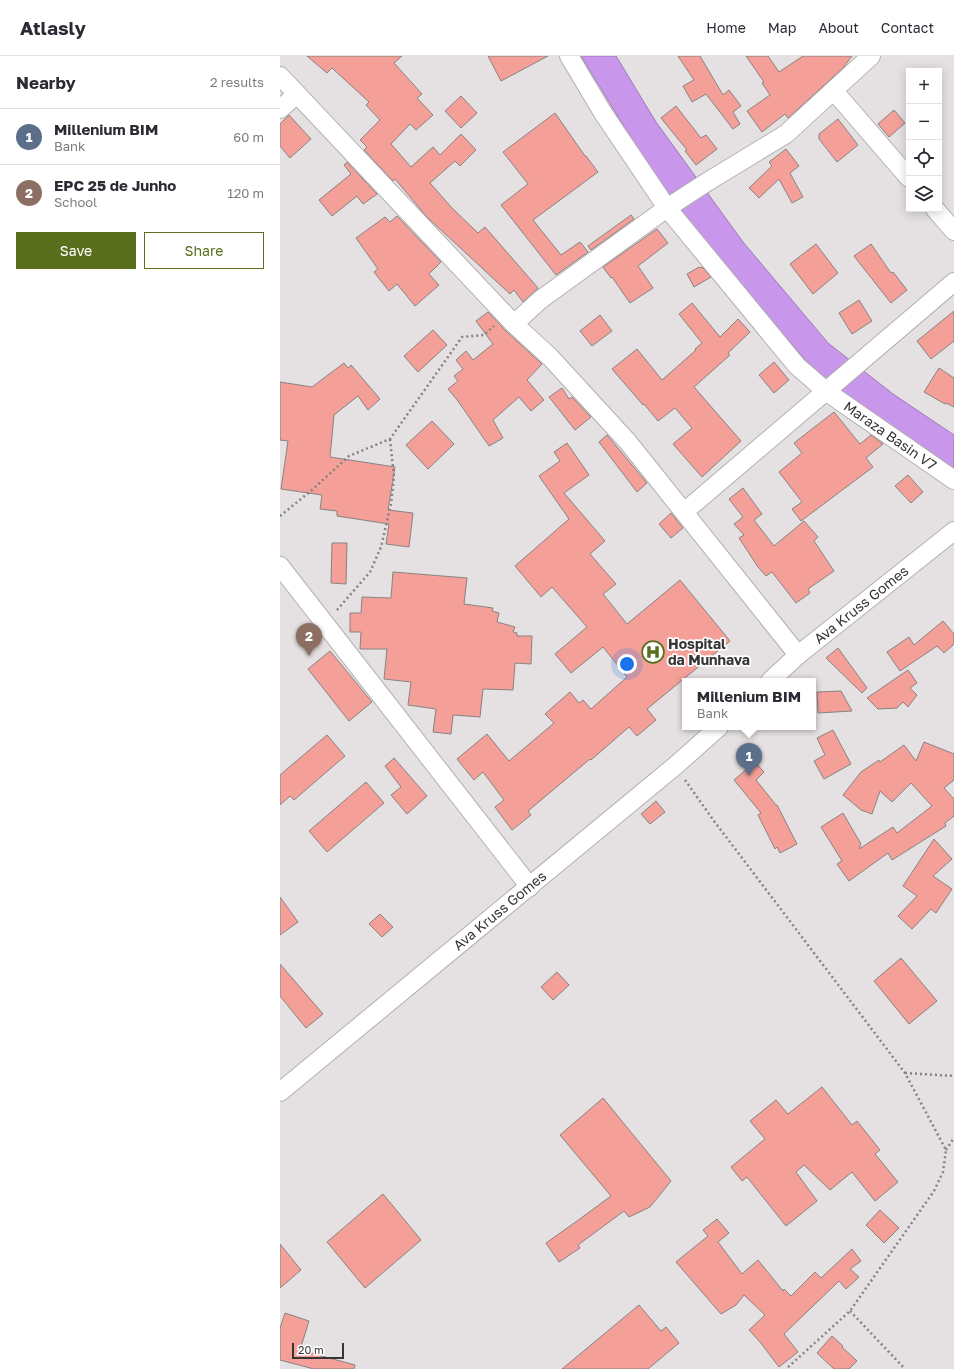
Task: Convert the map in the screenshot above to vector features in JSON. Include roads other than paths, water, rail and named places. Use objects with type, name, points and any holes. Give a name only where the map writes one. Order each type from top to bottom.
[{"type":"street","name":"Maraza Basin V7","points":[[569,56],[603,113],[667,208],[797,366],[827,392],[954,480]]},
{"type":"street","points":[[510,320],[667,208],[786,134],[872,56]]},
{"type":"street","points":[[280,76],[510,320],[550,357],[628,442],[798,656]]},
{"type":"street","points":[[834,91],[907,176]]},
{"type":"street","points":[[280,109],[297,94]]},
{"type":"street","points":[[938,212],[954,231]]},
{"type":"street","points":[[684,512],[827,392],[954,282]]},
{"type":"street","name":"Ava Kruss Gomes","points":[[773,678],[798,656],[954,531]]},
{"type":"street","points":[[280,566],[530,887]]},
{"type":"street","name":"Ava Kruss Gomes","points":[[280,1092],[530,887],[675,766],[716,730]]},
{"type":"place","name":"Hospital da Munhava","points":[[653,652]]},
{"type":"place","name":"EPC 25 de Junho","points":[[309,656]]},
{"type":"place","name":"Millenium BIM","points":[[749,776]]}]
